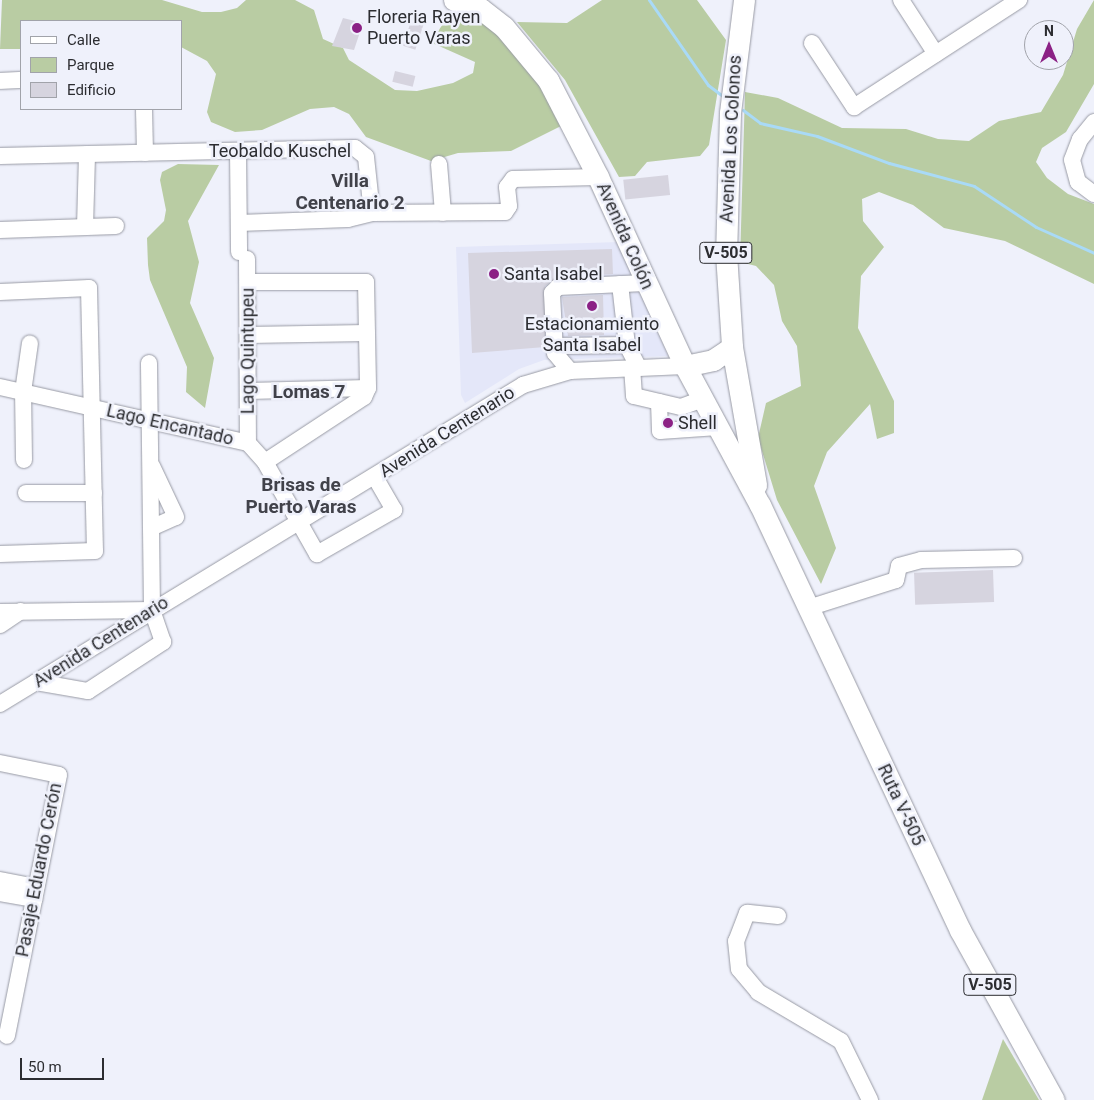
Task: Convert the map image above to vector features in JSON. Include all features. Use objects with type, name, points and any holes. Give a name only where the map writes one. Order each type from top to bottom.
[{"type":"main road","name":"Avenida Colón","points":[[454,0],[481,9],[527,50],[548,80],[598,177],[645,283],[685,366],[760,505]]},
{"type":"main road","name":"Avenida Los Colonos","points":[[744,0],[727,160],[726,253],[732,347],[760,505]]},
{"type":"main road","points":[[685,366],[713,360],[732,347]]},
{"type":"main road","name":"Ruta V-505","points":[[760,505],[960,930],[1054,1100]]},
{"type":"street","points":[[901,0],[936,54]]},
{"type":"street","points":[[812,43],[854,107],[1015,1]]},
{"type":"street","points":[[0,81],[20,80]]},
{"type":"street","points":[[144,110],[145,152]]},
{"type":"street","points":[[1094,122],[1080,139],[1072,160],[1078,182],[1094,194]]},
{"type":"street","name":"Teobaldo Kuschel","points":[[0,156],[238,150],[362,151],[372,213]]},
{"type":"street","name":"Lago Quintupeu","points":[[238,150],[239,223],[248,282],[248,442]]},
{"type":"street","points":[[86,227],[87,154]]},
{"type":"street","points":[[439,164],[443,213]]},
{"type":"street","points":[[239,223],[348,219],[372,213],[505,212],[509,206],[507,187],[513,179],[598,177]]},
{"type":"street","points":[[0,230],[116,226]]},
{"type":"street","points":[[248,282],[366,282],[368,388],[355,406],[265,462]]},
{"type":"street","points":[[570,371],[555,353],[552,293],[558,287],[645,283]]},
{"type":"street","points":[[620,284],[627,345],[635,367],[634,396],[682,407],[703,399]]},
{"type":"street","points":[[0,292],[89,288],[95,551],[0,554]]},
{"type":"street","points":[[248,335],[367,333]]},
{"type":"street","points":[[24,460],[23,392],[30,343]]},
{"type":"street","points":[[555,346],[627,345]]},
{"type":"street","points":[[36,682],[88,691],[163,642],[152,610],[148,363]]},
{"type":"street","name":"Avenida Centenario","points":[[0,704],[508,392],[570,371],[685,366]]},
{"type":"street","name":"Lago Encantado","points":[[0,386],[248,442],[265,462],[317,554],[394,510],[374,476]]},
{"type":"street","points":[[248,391],[368,388]]},
{"type":"street","points":[[659,402],[660,430],[718,427]]},
{"type":"street","points":[[150,460],[176,517],[151,528]]},
{"type":"street","points":[[26,493],[94,493]]},
{"type":"street","points":[[808,608],[896,580],[899,566],[921,560],[1014,558]]},
{"type":"street","points":[[0,612],[152,610]]},
{"type":"street","points":[[0,625],[21,611]]},
{"type":"street","name":"Pasaje Eduardo Cerón","points":[[0,764],[59,775],[5,1028]]},
{"type":"street","points":[[0,880],[35,893]]},
{"type":"street","points":[[0,893],[35,893]]},
{"type":"street","points":[[778,916],[747,913],[736,941],[739,969],[758,992],[841,1041],[870,1100]]},
{"type":"shaded area","points":[[619,242],[668,356],[544,360],[519,369],[465,403],[461,395],[456,247]]},
{"type":"green space","points":[[2,0],[162,0],[202,12],[221,12],[237,8],[246,0],[295,0],[314,10],[323,39],[343,48],[349,60],[395,90],[417,91],[453,83],[473,73],[475,62],[430,42],[454,9],[496,17],[565,124],[511,151],[458,153],[431,161],[366,137],[349,114],[334,107],[310,109],[262,130],[235,132],[211,122],[207,112],[216,74],[207,61],[182,48],[182,20],[20,20],[20,49],[0,49]]},
{"type":"green space","points":[[602,0],[697,0],[726,40],[709,145],[700,156],[647,162],[635,176],[619,177],[565,80],[517,22],[567,23]]},
{"type":"green space","points":[[1094,0],[1094,84],[1066,132],[1042,148],[1036,162],[1047,178],[1068,194],[1094,204],[1094,284],[1005,241],[944,228],[913,205],[879,192],[862,199],[863,221],[884,247],[861,276],[858,328],[894,401],[894,433],[877,439],[870,404],[827,452],[814,486],[836,548],[821,584],[777,500],[758,438],[766,403],[801,386],[797,346],[782,321],[774,285],[756,266],[740,262],[745,92],[778,98],[842,128],[906,129],[938,139],[969,141],[999,121],[1041,112],[1065,70],[1074,70],[1074,39],[1077,29]]},
{"type":"green space","points":[[178,164],[219,165],[188,221],[199,262],[190,303],[214,358],[205,408],[186,392],[187,367],[150,280],[148,265],[147,238],[164,221],[166,210],[160,180],[162,172]]},
{"type":"green space","points":[[1003,1039],[1039,1100],[982,1100]]},
{"type":"building","points":[[343,18],[363,23],[354,50],[332,46]]},
{"type":"building","points":[[411,21],[423,25],[415,50],[403,46]]},
{"type":"building","points":[[395,71],[415,76],[413,87],[392,82]]},
{"type":"building","points":[[668,175],[670,195],[625,200],[623,180]]},
{"type":"building","points":[[612,249],[613,274],[558,277],[545,286],[545,347],[472,353],[468,253]]},
{"type":"building","points":[[603,295],[604,335],[568,336],[562,297]]},
{"type":"building","points":[[993,570],[994,602],[915,605],[914,573]]},
{"type":"waterway","points":[[649,0],[708,85],[724,97]]},
{"type":"waterway","points":[[743,110],[760,123],[817,136],[889,163],[974,186],[1036,227],[1094,253]]},
{"type":"place","name":"Floreria Rayen Puerto Varas","points":[[357,28]]},
{"type":"place","name":"Santa Isabel","points":[[494,274]]},
{"type":"place","name":"Estacionamiento Santa Isabel","points":[[592,306]]},
{"type":"place","name":"Shell","points":[[668,423]]},
{"type":"district","name":"Villa Centenario 2","points":[[350,192]]},
{"type":"district","name":"Lomas 7","points":[[309,392]]},
{"type":"district","name":"Brisas de Puerto Varas","points":[[301,496]]}]
